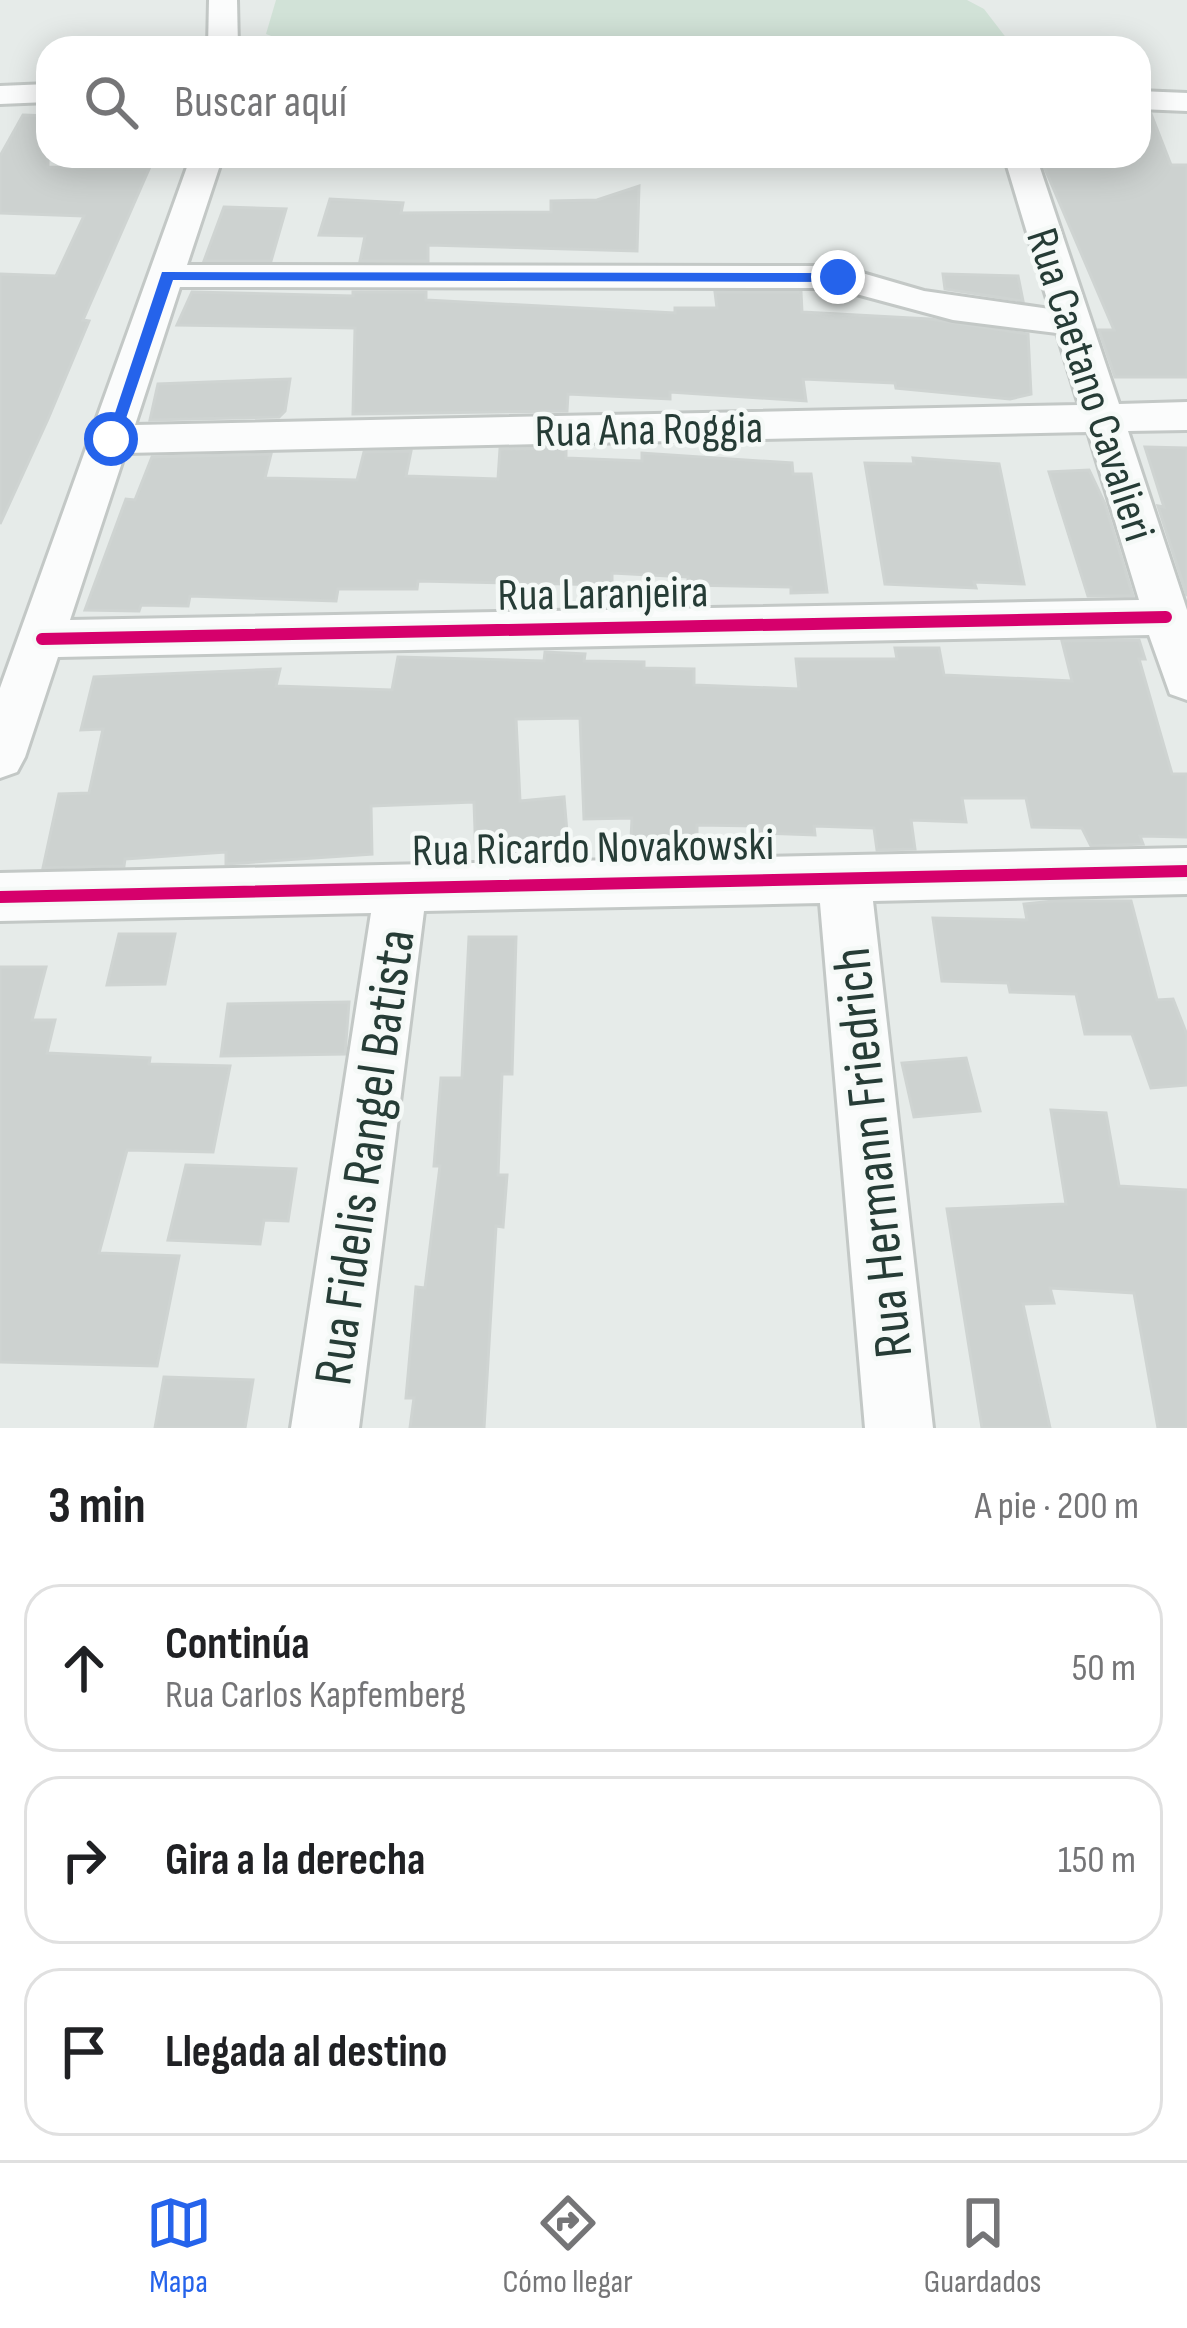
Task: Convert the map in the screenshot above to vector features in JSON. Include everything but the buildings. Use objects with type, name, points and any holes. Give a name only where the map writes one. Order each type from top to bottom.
[{"type":"street","points":[[223,0],[223,36]]},
{"type":"street","points":[[2,98],[36,94]]},
{"type":"street","points":[[1151,100],[1187,102]]},
{"type":"street","points":[[0,757],[203,168]]},
{"type":"street","name":"Rua Caetano Cavalieri","points":[[1024,168],[1187,681]]},
{"type":"street","points":[[167,275],[838,277],[889,296],[987,317],[1072,322]]},
{"type":"street","name":"Rua Ana Roggia","points":[[111,439],[1187,416]]},
{"type":"street","name":"Rua Laranjeira","points":[[42,639],[1166,616]]},
{"type":"street","name":"Rua Ricardo Novakowski","points":[[0,896],[1187,871]]},
{"type":"street","name":"Rua Hermann Friedrich","points":[[844,878],[899,1428]]},
{"type":"street","name":"Rua Fidelis Rangel Batista","points":[[325,1428],[401,886]]},
{"type":"green space","points":[[276,0],[967,0],[984,9],[1005,36],[271,36],[266,34]]},
{"type":"cycle path","points":[[42,639],[1166,617]]},
{"type":"cycle path","points":[[0,897],[1187,871]]},
{"type":"route","points":[[111,439],[167,275],[838,277]]}]
